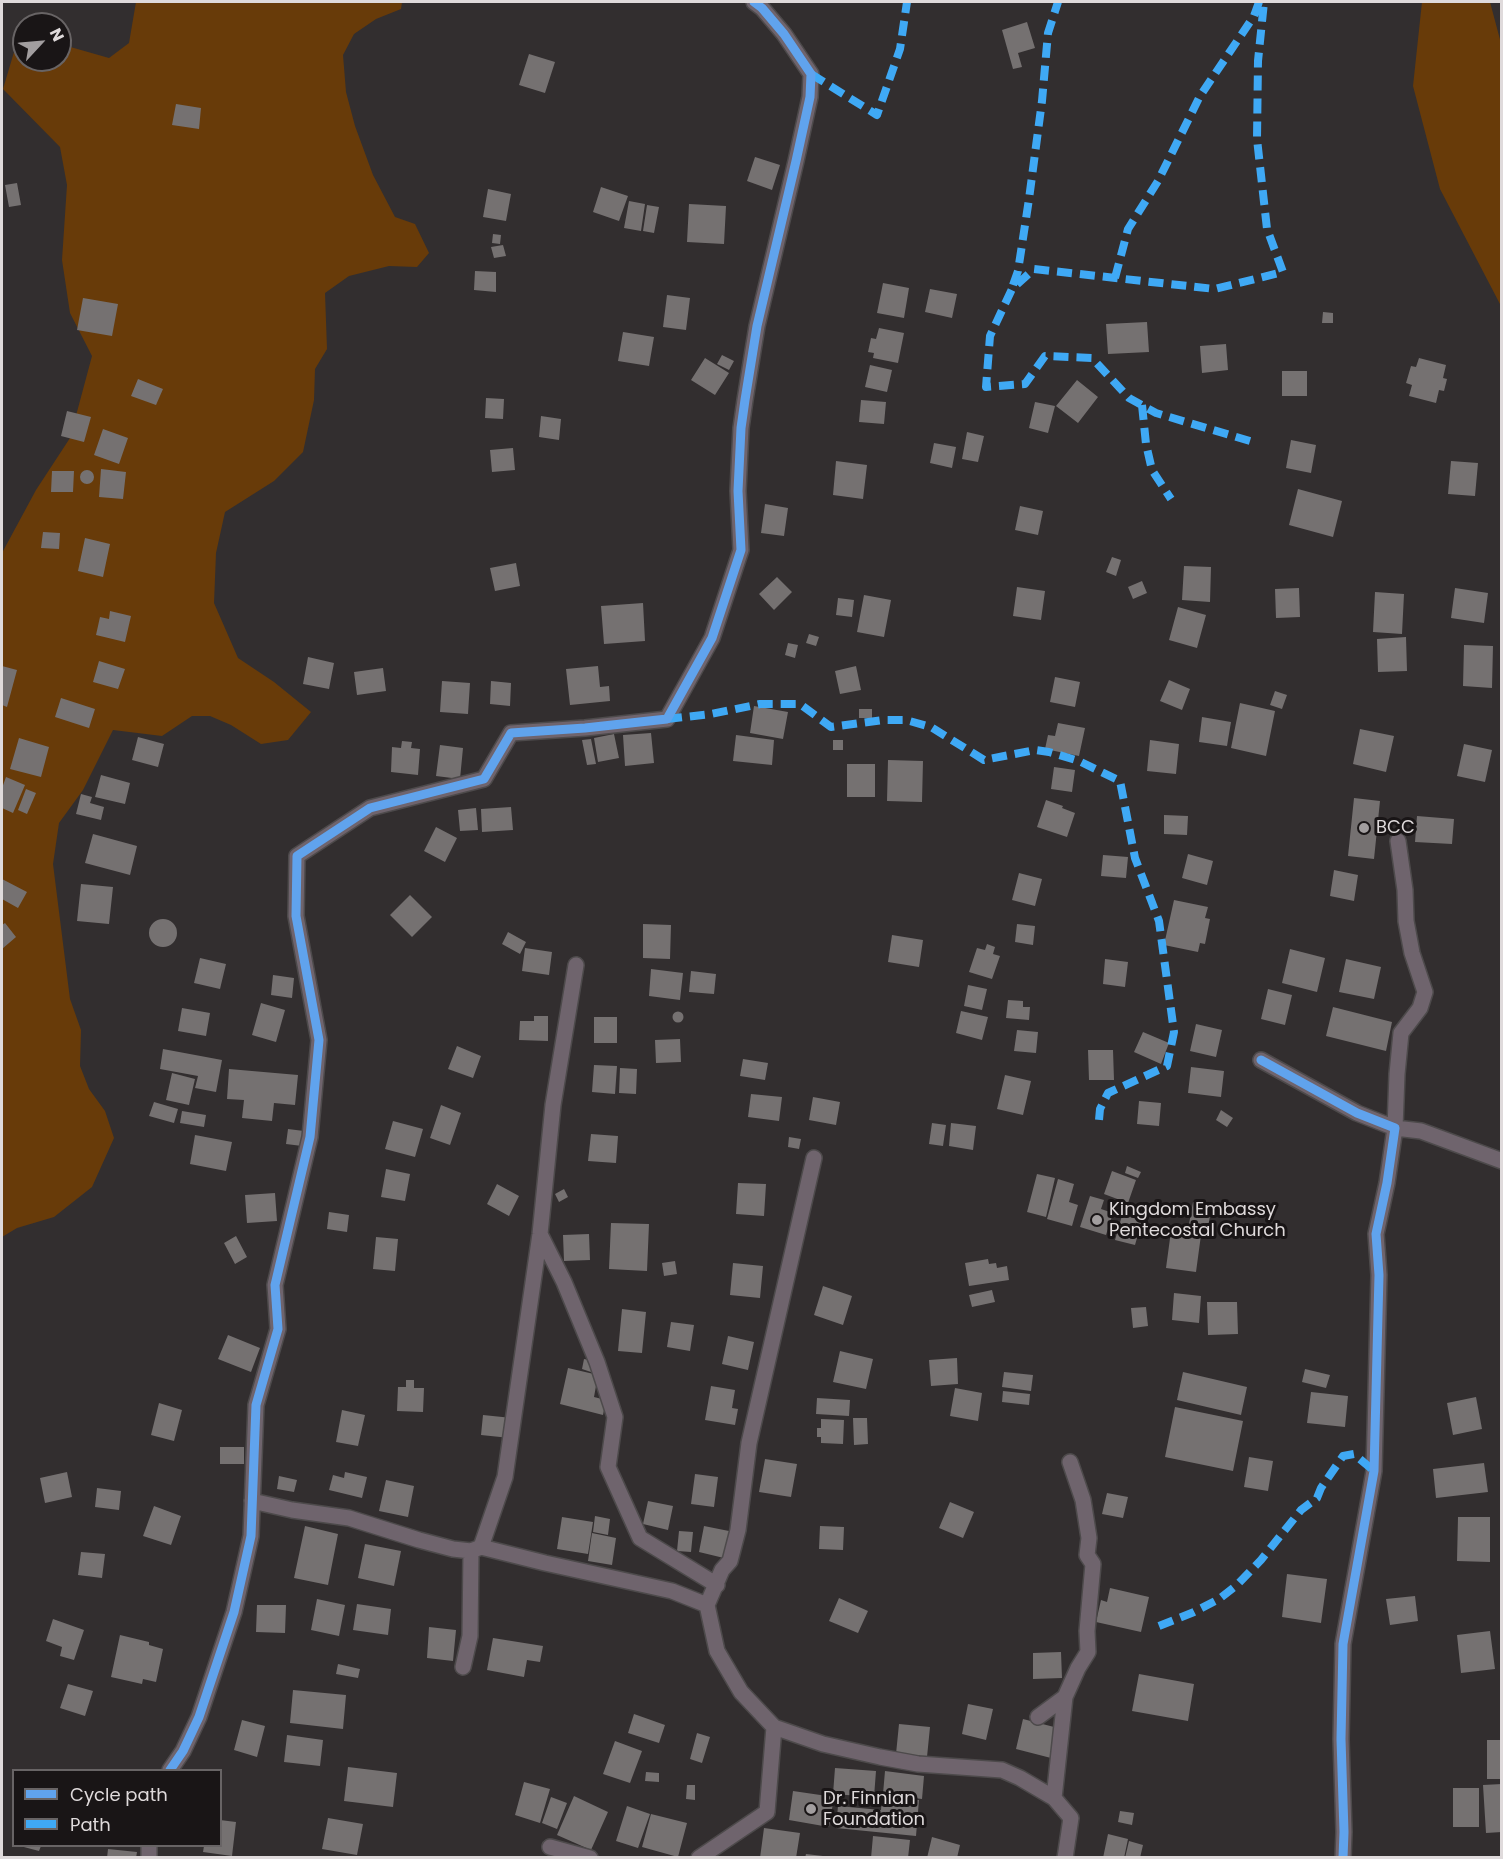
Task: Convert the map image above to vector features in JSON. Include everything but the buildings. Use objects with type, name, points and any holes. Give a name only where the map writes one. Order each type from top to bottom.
[{"type":"street","points":[[171,1769],[183,1751],[199,1717],[234,1612],[251,1536],[256,1405],[278,1329],[275,1285],[310,1137],[319,1040],[296,916],[297,856],[370,808],[484,778],[511,733],[667,719],[712,638],[741,550],[738,491],[741,428],[745,400],[757,326],[810,97],[811,74],[784,34],[754,2]]},
{"type":"street","points":[[1343,1857],[1341,1739],[1343,1644],[1374,1471],[1379,1275],[1376,1234],[1387,1183],[1395,1128],[1401,1033],[1419,1008],[1425,992],[1412,953],[1406,921],[1405,890],[1398,841]]},
{"type":"street","points":[[463,1667],[470,1636],[476,1549],[505,1477],[540,1234],[553,1105],[576,965]]},
{"type":"street","points":[[1262,1060],[1358,1113],[1395,1128],[1421,1131],[1502,1161]]},
{"type":"street","points":[[814,1158],[749,1443],[738,1530],[730,1561],[722,1570],[707,1605],[717,1652],[741,1692],[774,1727],[824,1744],[879,1757],[918,1764],[1002,1770],[1034,1785],[1054,1798],[1071,1818],[1065,1857]]},
{"type":"street","points":[[540,1234],[564,1282],[597,1362],[615,1417],[608,1467],[640,1538],[717,1585]]},
{"type":"street","points":[[1054,1798],[1065,1697],[1088,1652],[1087,1631],[1093,1564],[1087,1555],[1089,1538],[1083,1500],[1070,1462]]},
{"type":"street","points":[[252,1501],[349,1518],[389,1532],[453,1549],[476,1549],[672,1591],[707,1605]]},
{"type":"street","points":[[1038,1717],[1065,1697]]},
{"type":"street","points":[[699,1857],[767,1812],[774,1727]]},
{"type":"street","points":[[550,1847],[590,1857]]},
{"type":"shaded area","points":[[136,2],[402,2],[401,9],[376,19],[354,34],[343,55],[346,92],[355,126],[373,175],[395,217],[415,224],[429,253],[417,267],[389,266],[349,276],[325,293],[327,349],[315,369],[314,400],[303,452],[274,481],[225,512],[216,553],[214,603],[238,658],[274,682],[311,712],[288,740],[261,744],[231,725],[210,716],[192,716],[162,736],[113,730],[83,790],[59,823],[53,864],[70,999],[81,1030],[80,1066],[89,1089],[105,1111],[114,1138],[92,1187],[54,1217],[17,1228],[2,1237],[2,553],[36,490],[70,438],[92,356],[70,313],[62,260],[67,185],[60,147],[3,89],[12,59],[12,72],[72,72],[72,47],[109,58],[129,43]]},
{"type":"shaded area","points":[[1422,2],[1490,2],[1502,47],[1501,306],[1440,189],[1413,86]]},
{"type":"marked path","points":[[811,74],[877,115],[900,49],[907,2]]},
{"type":"marked path","points":[[1013,285],[1018,271],[1029,199],[1048,33],[1058,2]]},
{"type":"marked path","points":[[1115,278],[1128,229],[1158,181],[1200,96],[1254,16],[1259,2]]},
{"type":"marked path","points":[[1250,441],[1156,413],[1129,398],[1092,358],[1045,356],[1025,384],[986,387],[990,336],[1012,289],[1034,269],[1215,289],[1283,272],[1267,229],[1257,139],[1258,61],[1264,2]]},
{"type":"marked path","points":[[1142,405],[1146,444],[1152,470],[1171,499]]},
{"type":"marked path","points":[[667,719],[711,714],[760,704],[800,704],[831,727],[883,720],[906,720],[931,727],[984,760],[1035,750],[1049,752],[1079,761],[1120,781],[1135,858],[1159,921],[1174,1032],[1167,1066],[1108,1093],[1100,1109],[1099,1120]]},
{"type":"marked path","points":[[1159,1626],[1219,1599],[1237,1585],[1261,1560],[1301,1510],[1317,1498],[1321,1488],[1343,1456],[1354,1454],[1374,1471]]},
{"type":"cycle path","points":[[171,1769],[183,1751],[199,1717],[234,1612],[251,1536],[256,1405],[278,1329],[275,1285],[310,1137],[319,1040],[296,916],[297,856],[370,808],[484,779],[511,733],[667,719],[712,638],[741,550],[738,491],[741,428],[745,400],[757,326],[810,97],[811,74],[784,34],[754,2]]},
{"type":"cycle path","points":[[1261,1060],[1357,1113],[1395,1128],[1387,1183],[1376,1234],[1379,1275],[1374,1471],[1343,1644],[1341,1739],[1343,1858]]},
{"type":"place","name":"BCC","points":[[1364,828]]},
{"type":"place","name":"Kingdom Embassy Pentecostal Church","points":[[1097,1220]]},
{"type":"place","name":"Dr. Finnian Foundation","points":[[811,1809]]}]
